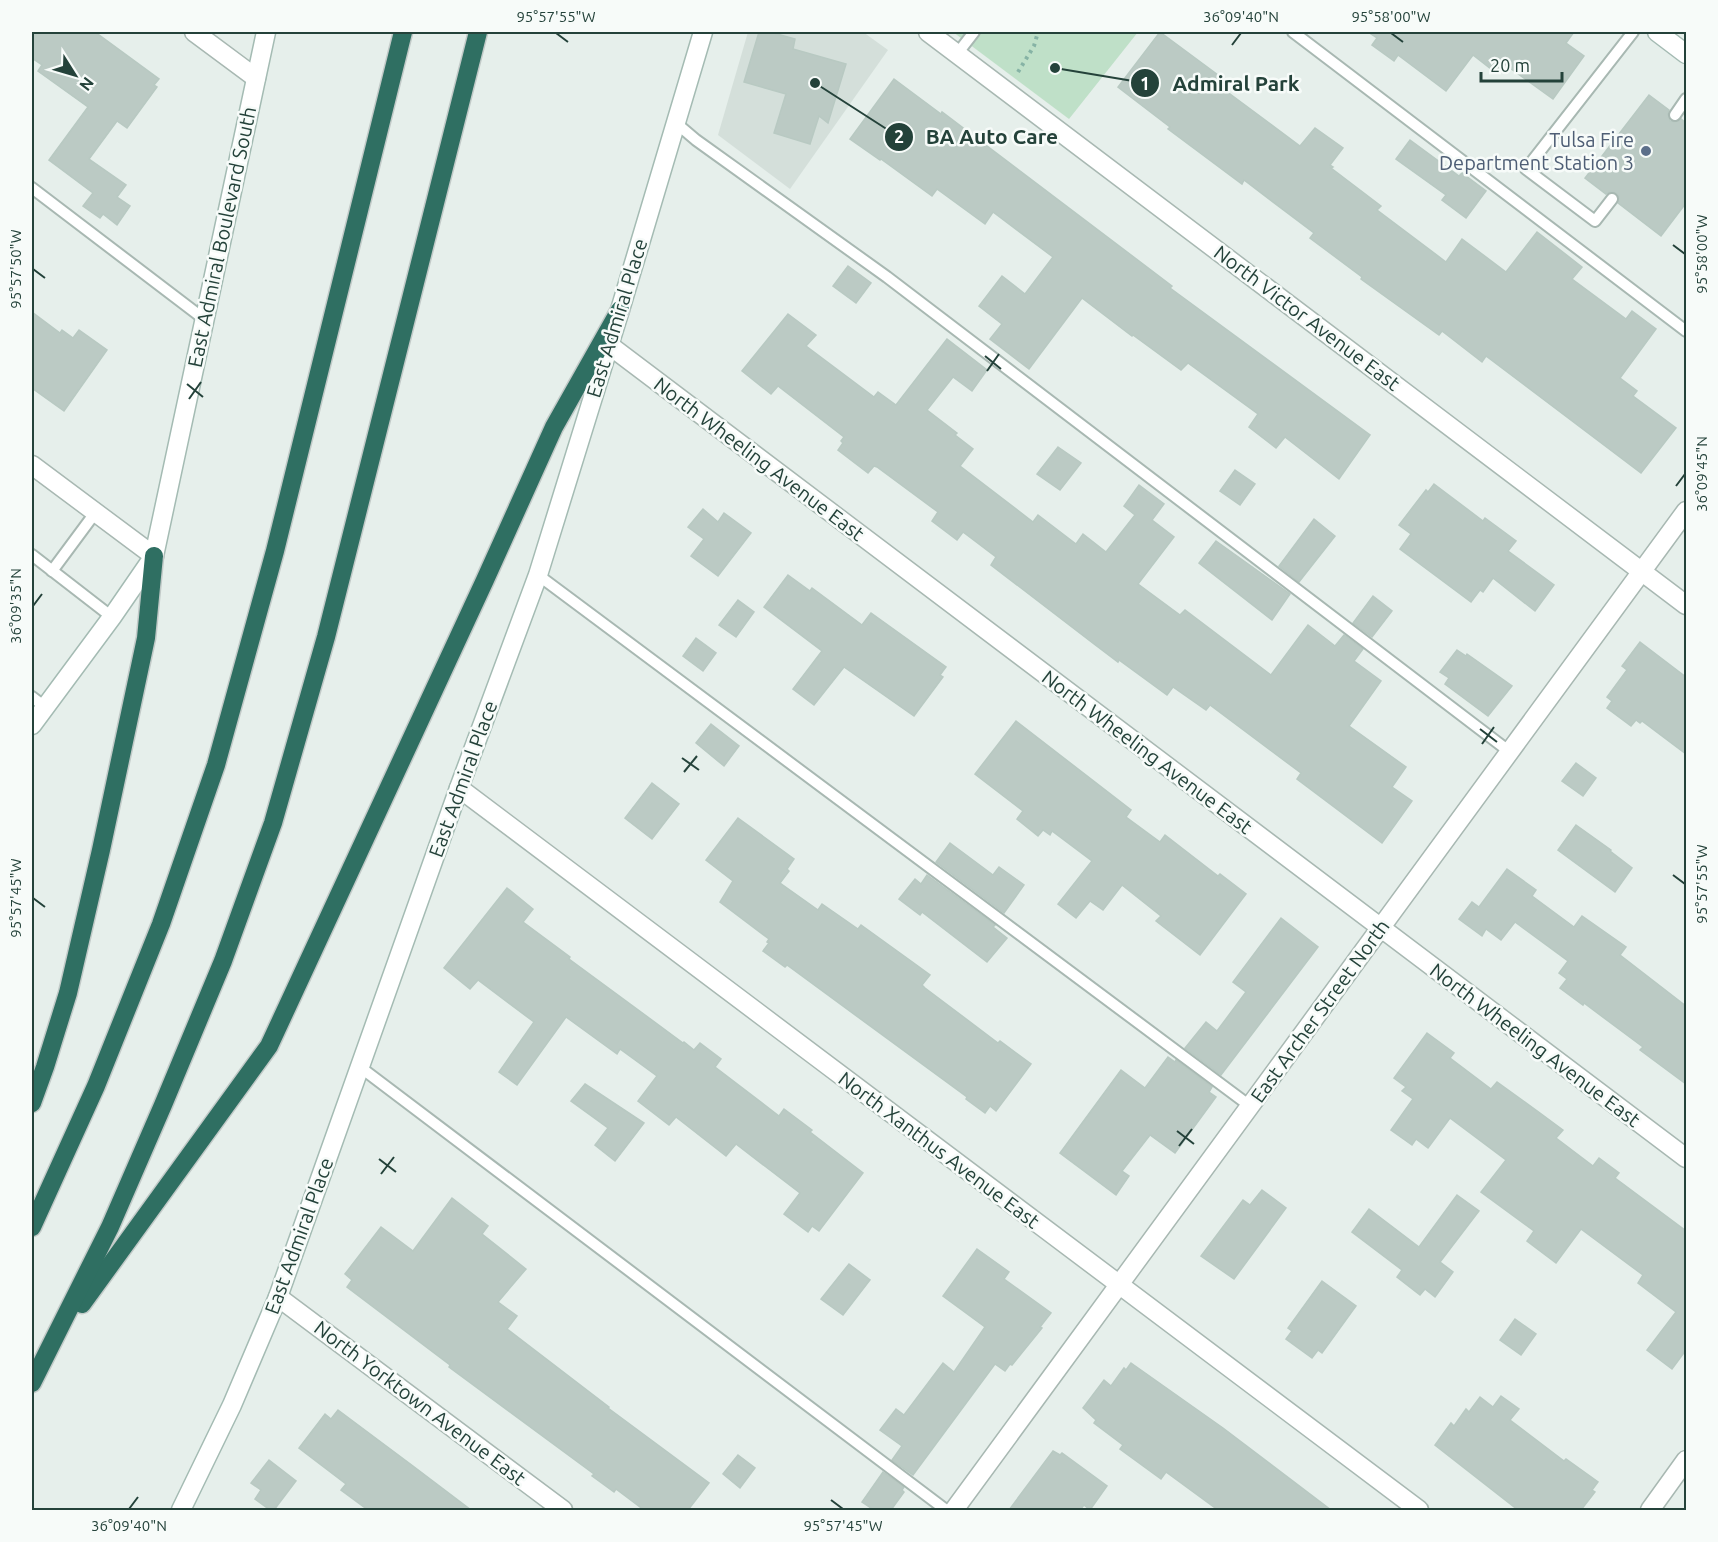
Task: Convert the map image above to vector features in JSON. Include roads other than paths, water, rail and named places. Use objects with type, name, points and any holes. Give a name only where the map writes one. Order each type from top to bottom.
[{"type":"highway","points":[[32,1227],[96,1086],[161,924],[216,765],[274,551],[403,32]]},
{"type":"highway","points":[[32,1383],[110,1227],[164,1105],[223,961],[273,823],[326,637],[478,32]]},
{"type":"highway","points":[[53,1344],[269,1046],[476,602],[554,427],[620,310]]},
{"type":"highway","points":[[32,1102],[68,993],[101,850],[146,638],[154,556]]},
{"type":"street","points":[[194,32],[256,78]]},
{"type":"street","name":"East Admiral Boulevard South","points":[[32,725],[38,702],[112,617],[154,556],[266,32]]},
{"type":"street","name":"East Admiral Place","points":[[181,1510],[232,1405],[278,1297],[459,788],[538,575],[703,32]]},
{"type":"street","name":"North Victor Avenue East","points":[[928,32],[1686,605]]},
{"type":"street","points":[[1657,32],[1686,54]]},
{"type":"street","name":"North Wheeling Avenue East","points":[[609,345],[1686,1158]]},
{"type":"street","points":[[32,465],[154,556]]},
{"type":"street","name":"East Archer Street North","points":[[954,1510],[1686,511]]},
{"type":"street","name":"North Xanthus Avenue East","points":[[459,788],[1118,1286],[1419,1510]]},
{"type":"street","name":"North Yorktown Avenue East","points":[[278,1297],[562,1510]]},
{"type":"street","points":[[1650,1510],[1686,1460]]},
{"type":"lane","points":[[957,54],[974,32]]},
{"type":"lane","points":[[1293,32],[1686,331]]},
{"type":"lane","points":[[1612,199],[1595,221],[1526,169],[1633,32]]},
{"type":"lane","points":[[1675,115],[1686,99]]},
{"type":"lane","points":[[676,123],[696,140],[896,284],[1510,752]]},
{"type":"lane","points":[[32,188],[204,319]]},
{"type":"lane","points":[[52,571],[95,513]]},
{"type":"lane","points":[[32,555],[112,617]]},
{"type":"lane","points":[[538,575],[1250,1106]]},
{"type":"lane","points":[[360,1067],[946,1510]]},
{"type":"place","name":"Admiral Park","points":[[1055,68]]},
{"type":"place","name":"BA Auto Care","points":[[815,83]]},
{"type":"place","name":"Tulsa Fire Department Station 3","points":[[1646,151]]}]
